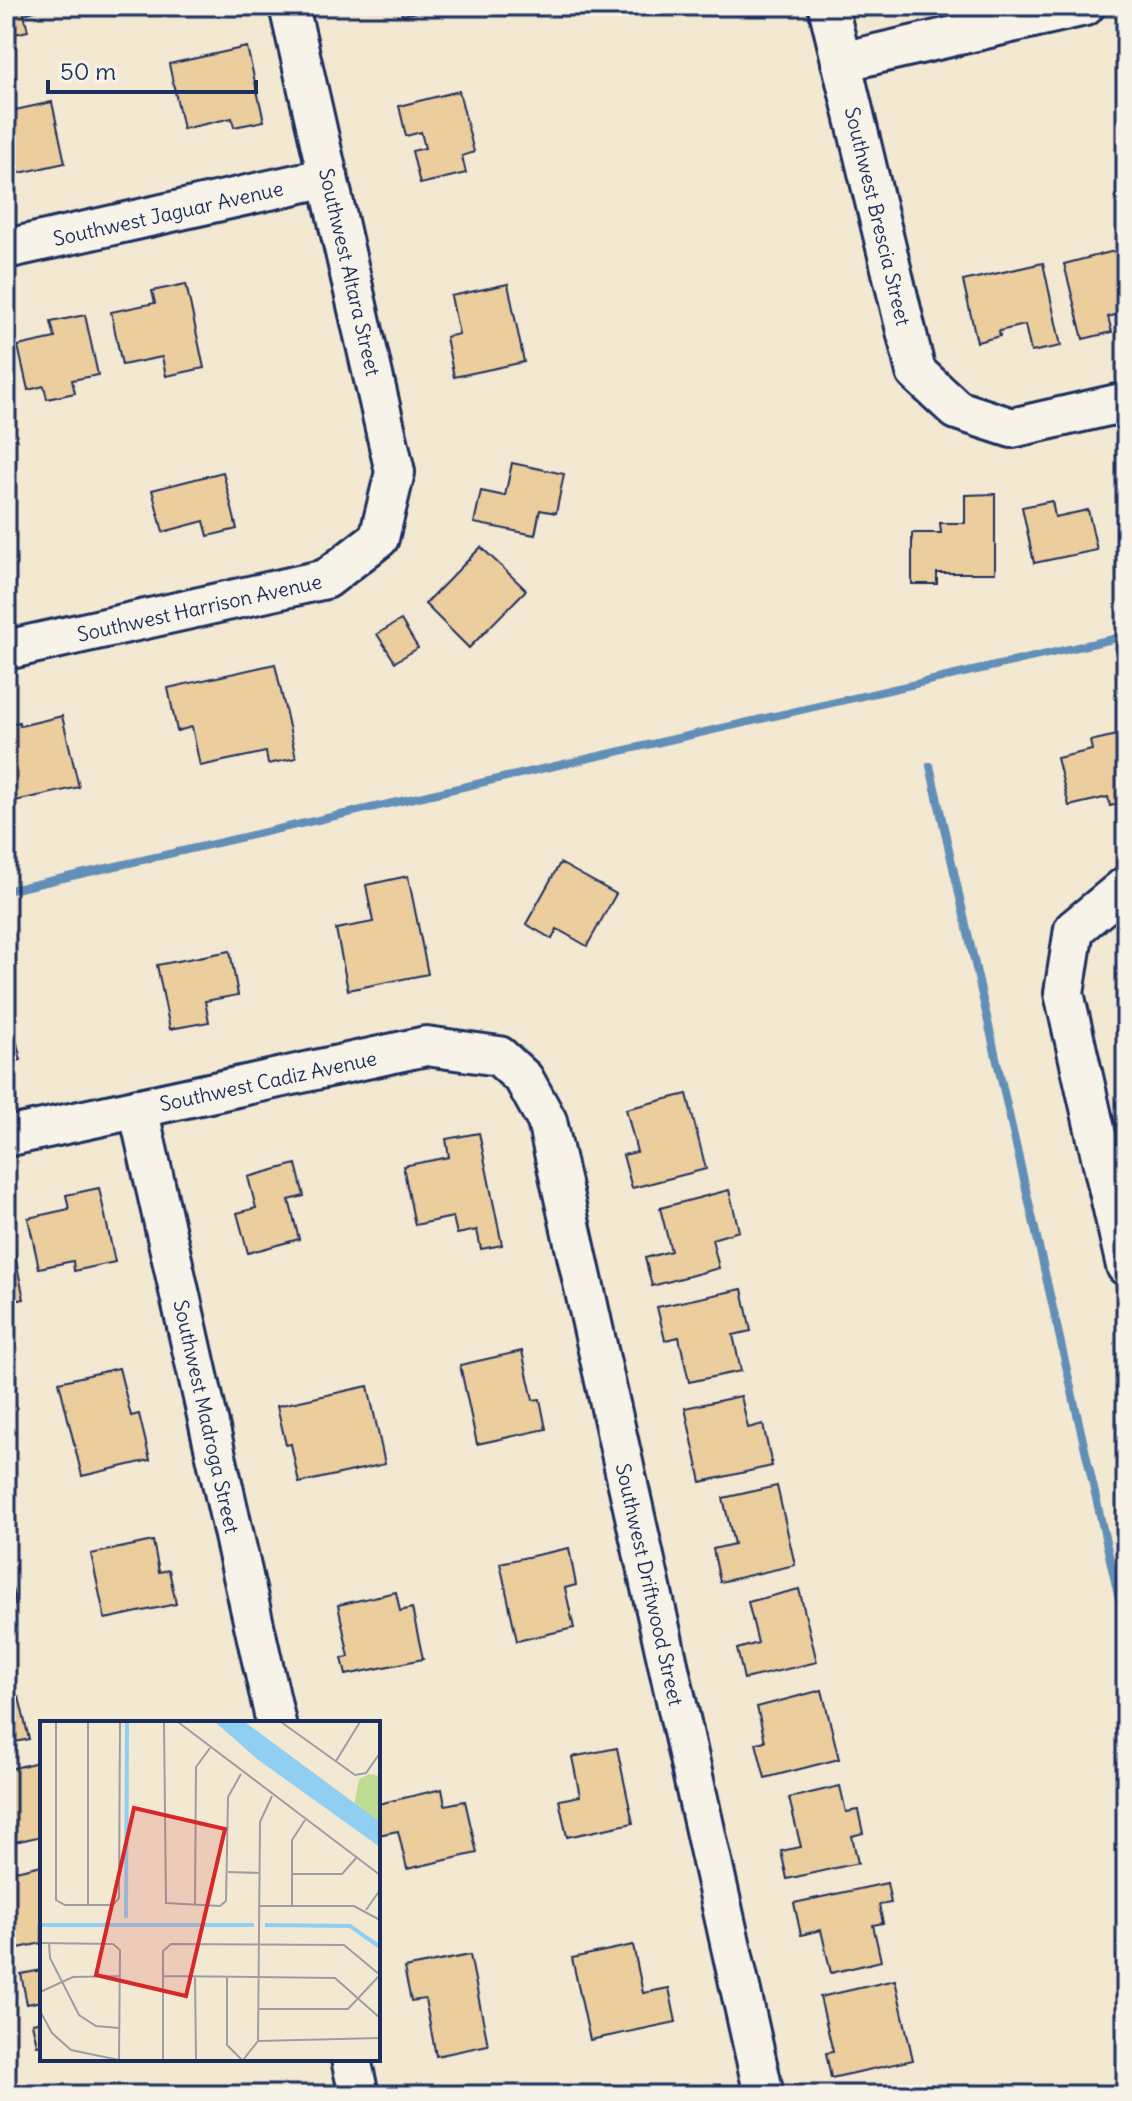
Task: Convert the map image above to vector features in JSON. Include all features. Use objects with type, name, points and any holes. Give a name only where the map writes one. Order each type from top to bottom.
[{"type":"street","name":"Southwest Altara Street","points":[[289,6],[395,472],[379,538]]},
{"type":"street","name":"Southwest Brescia Street","points":[[828,6],[916,372],[957,410],[1012,428],[1126,402]]},
{"type":"street","points":[[841,62],[1085,6]]},
{"type":"street","name":"Southwest Jaguar Avenue","points":[[6,249],[328,177]]},
{"type":"street","name":"Southwest Harrison Avenue","points":[[6,650],[326,579],[379,538]]},
{"type":"street","points":[[1126,886],[1074,929],[1064,993],[1126,1266]]},
{"type":"street","name":"Southwest Cadiz Avenue","points":[[6,1137],[426,1046],[499,1056],[524,1079]]},
{"type":"street","name":"Southwest Driftwood Street","points":[[524,1079],[547,1121],[764,2095]]},
{"type":"street","name":"Southwest Madroga Street","points":[[138,1108],[276,1721]]},
{"type":"street","points":[[351,2061],[359,2095]]},
{"type":"building","points":[[6,6],[37,6],[38,10],[24,14],[28,31],[6,36]]},
{"type":"building","points":[[400,6],[449,6],[402,15]]},
{"type":"building","points":[[247,47],[264,121],[234,127],[232,118],[183,129],[169,64]]},
{"type":"building","points":[[459,91],[474,152],[462,156],[466,173],[420,184],[412,151],[425,148],[421,132],[406,136],[399,106]]},
{"type":"building","points":[[52,102],[65,163],[6,176],[6,112]]},
{"type":"building","points":[[1126,248],[1126,312],[1108,317],[1112,332],[1083,339],[1064,264]]},
{"type":"building","points":[[1043,263],[1061,346],[1031,352],[1025,325],[999,331],[1000,336],[977,342],[963,281]]},
{"type":"building","points":[[186,284],[204,368],[166,376],[162,357],[122,365],[111,312],[155,303],[152,291]]},
{"type":"building","points":[[508,284],[524,362],[454,377],[446,337],[459,334],[451,296]]},
{"type":"building","points":[[85,315],[98,375],[72,380],[75,393],[47,399],[44,386],[28,390],[18,346],[55,338],[51,322]]},
{"type":"building","points":[[512,463],[564,474],[556,513],[540,510],[535,535],[474,523],[481,491],[505,496]]},
{"type":"building","points":[[223,472],[237,529],[208,536],[204,521],[163,532],[152,490]]},
{"type":"building","points":[[1126,479],[1126,521],[1118,481]]},
{"type":"building","points":[[995,494],[995,573],[937,573],[937,584],[912,584],[912,533],[941,533],[940,523],[965,523],[965,495]]},
{"type":"building","points":[[1052,501],[1055,517],[1088,510],[1097,550],[1034,563],[1022,507]]},
{"type":"building","points":[[481,547],[526,590],[469,648],[425,604]]},
{"type":"building","points":[[401,620],[418,648],[395,662],[377,634]]},
{"type":"building","points":[[275,664],[296,758],[268,764],[266,752],[200,766],[192,727],[177,731],[168,688]]},
{"type":"building","points":[[62,716],[79,787],[6,803],[6,726],[19,722],[20,726]]},
{"type":"building","points":[[1126,733],[1126,802],[1110,806],[1108,797],[1069,806],[1057,758],[1092,750],[1090,741]]},
{"type":"building","points":[[560,863],[616,894],[587,946],[557,929],[552,939],[526,924]]},
{"type":"building","points":[[408,876],[428,974],[348,990],[336,929],[373,922],[366,885]]},
{"type":"building","points":[[230,951],[238,995],[205,1001],[209,1022],[170,1029],[157,965]]},
{"type":"building","points":[[6,998],[21,1060],[6,1063]]},
{"type":"building","points":[[687,1094],[706,1169],[632,1188],[623,1155],[637,1152],[626,1109]]},
{"type":"building","points":[[479,1133],[502,1245],[481,1249],[477,1230],[457,1234],[453,1217],[415,1225],[403,1166],[449,1157],[446,1139]]},
{"type":"building","points":[[296,1164],[304,1196],[289,1200],[299,1239],[248,1253],[237,1213],[256,1208],[248,1177]]},
{"type":"building","points":[[99,1188],[115,1262],[74,1271],[73,1261],[39,1268],[28,1218],[69,1209],[66,1195]]},
{"type":"building","points":[[729,1190],[739,1231],[712,1239],[719,1268],[652,1286],[645,1258],[671,1251],[660,1208]]},
{"type":"building","points":[[6,1213],[24,1299],[6,1303]]},
{"type":"building","points":[[742,1289],[751,1331],[733,1335],[741,1371],[689,1382],[679,1337],[665,1340],[657,1307]]},
{"type":"building","points":[[522,1351],[533,1400],[540,1399],[546,1429],[477,1444],[460,1365]]},
{"type":"building","points":[[119,1368],[131,1416],[139,1414],[150,1460],[82,1476],[59,1382]]},
{"type":"building","points":[[368,1386],[385,1464],[299,1483],[291,1444],[286,1445],[277,1406]]},
{"type":"building","points":[[741,1396],[748,1428],[763,1424],[772,1466],[701,1482],[685,1408]]},
{"type":"building","points":[[777,1486],[795,1565],[720,1582],[713,1549],[734,1544],[723,1498]]},
{"type":"building","points":[[153,1541],[159,1572],[169,1570],[176,1604],[105,1619],[91,1554]]},
{"type":"building","points":[[569,1548],[576,1585],[565,1588],[574,1628],[517,1641],[500,1563]]},
{"type":"building","points":[[6,1566],[16,1604],[6,1607]]},
{"type":"building","points":[[799,1589],[817,1662],[744,1679],[737,1649],[758,1643],[748,1602]]},
{"type":"building","points":[[396,1592],[400,1611],[412,1608],[423,1659],[346,1675],[342,1658],[349,1657],[338,1605]]},
{"type":"building","points":[[822,1690],[839,1759],[765,1778],[756,1743],[765,1741],[757,1707]]},
{"type":"building","points":[[19,1697],[29,1739],[6,1744],[6,1700]]},
{"type":"building","points":[[617,1748],[633,1823],[567,1837],[559,1800],[580,1796],[572,1757]]},
{"type":"building","points":[[40,1762],[40,1836],[6,1844],[6,1770]]},
{"type":"building","points":[[840,1786],[846,1812],[858,1810],[863,1833],[852,1836],[858,1863],[787,1879],[781,1851],[801,1847],[789,1798]]},
{"type":"building","points":[[442,1789],[445,1805],[465,1801],[477,1853],[407,1869],[398,1831],[380,1835],[380,1804]]},
{"type":"building","points":[[40,1865],[40,1943],[14,1949],[6,1910],[6,1873]]},
{"type":"building","points":[[887,1883],[891,1903],[879,1905],[883,1923],[873,1925],[881,1961],[831,1973],[821,1930],[801,1935],[794,1903]]},
{"type":"building","points":[[633,1945],[643,1993],[669,1988],[676,2022],[590,2040],[572,1958]]},
{"type":"building","points":[[470,1955],[488,2045],[436,2056],[425,1999],[411,2001],[404,1968]]},
{"type":"building","points":[[40,1970],[40,2001],[27,2004],[21,1974]]},
{"type":"building","points":[[895,1980],[913,2060],[831,2078],[826,2053],[833,2052],[820,1997]]},
{"type":"building","points":[[40,2021],[40,2044],[37,2045],[32,2023]]},
{"type":"waterway","points":[[6,891],[1126,636]]},
{"type":"waterway","points":[[930,766],[1126,1630]]}]
